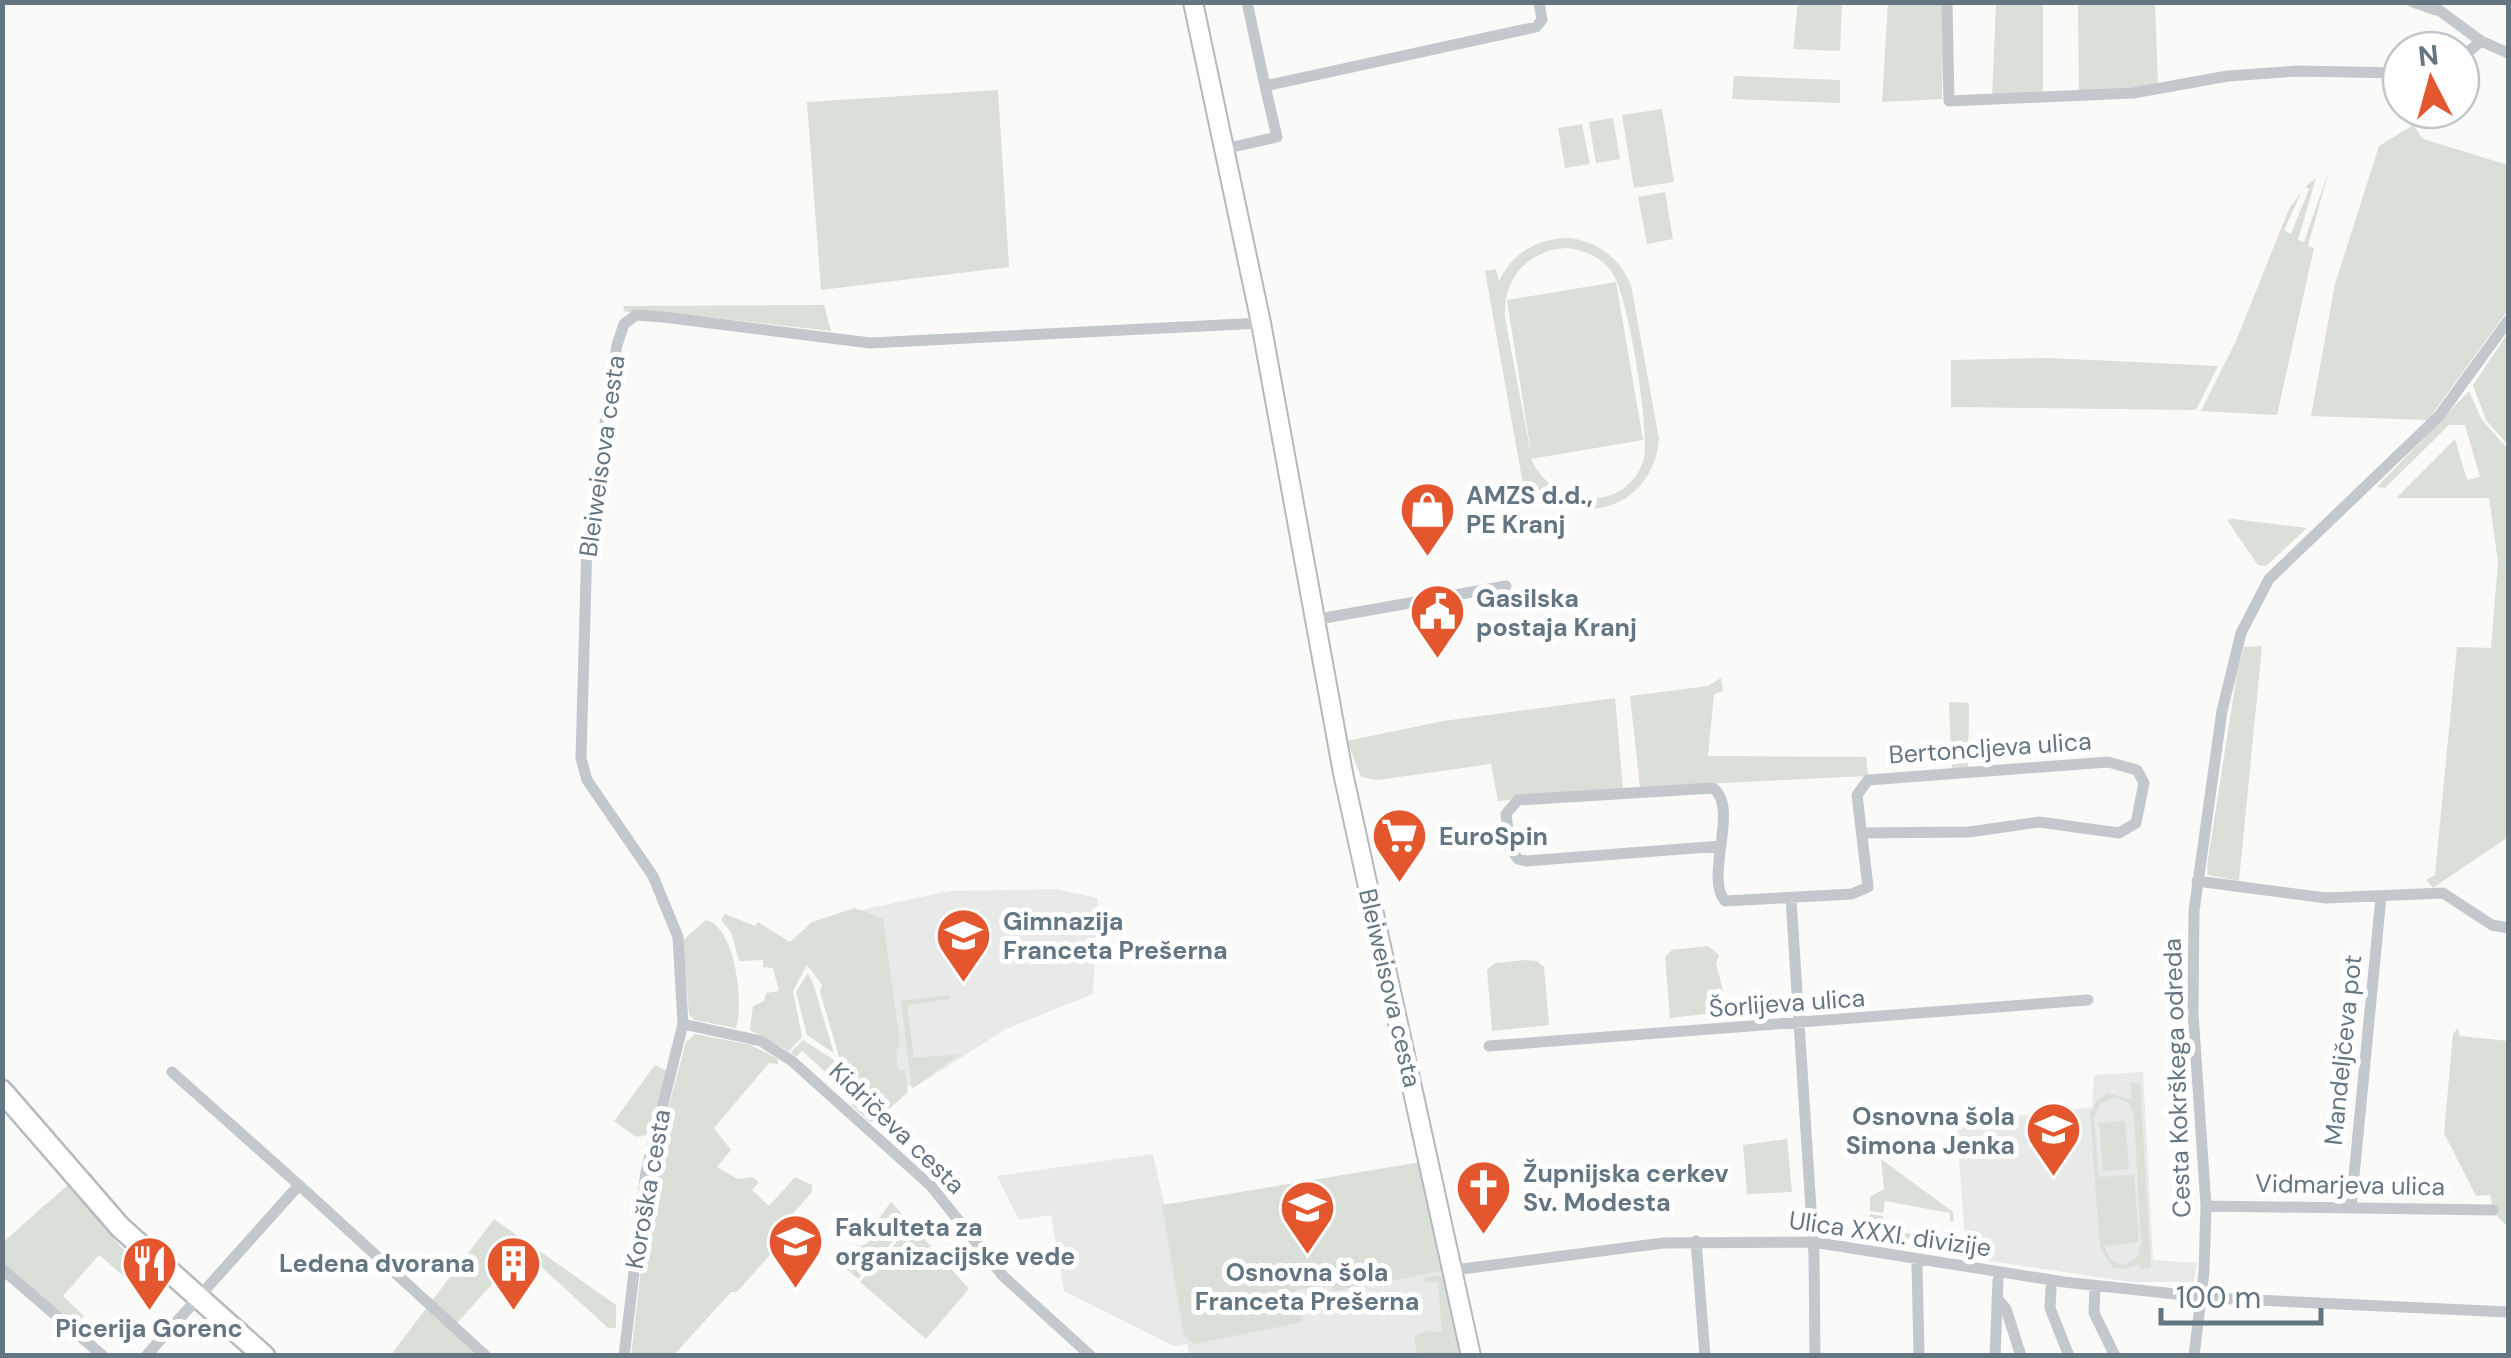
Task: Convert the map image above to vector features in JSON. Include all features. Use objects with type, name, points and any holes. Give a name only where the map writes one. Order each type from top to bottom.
[{"type":"main road","name":"Bleiweisova cesta","points":[[1193,2],[1261,324],[1342,773],[1472,1356]]},
{"type":"main road","points":[[2,1091],[93,1199],[264,1356]]},
{"type":"street","points":[[1224,149],[1277,137],[1247,2]]},
{"type":"street","points":[[1265,86],[1536,27],[1542,20],[1539,2]]},
{"type":"street","points":[[1947,2],[1949,100],[2116,94],[2228,76],[2297,71],[2381,73]]},
{"type":"street","points":[[2413,2],[2432,6],[2466,30]]},
{"type":"street","points":[[2481,41],[2508,52]]},
{"type":"street","name":"Bleiweisova cesta","points":[[683,1024],[678,937],[663,895],[587,780],[581,758],[587,543],[616,345],[624,324],[636,315],[663,317],[870,343],[1261,324]]},
{"type":"street","name":"Cesta Kokrškega odreda","points":[[2194,1356],[2206,1206],[2193,1013],[2197,881],[2226,690],[2240,632],[2254,604],[2288,556],[2439,416],[2508,321]]},
{"type":"street","points":[[1313,620],[1506,586]]},
{"type":"street","name":"Bertoncljeva ulica","points":[[1721,846],[1518,859],[1510,848],[1506,814],[1511,803],[1518,800],[1706,786],[1718,791],[1722,801],[1721,846],[1718,892],[1725,901],[1790,899],[1852,894],[1868,888],[1857,795],[1868,780],[2108,762],[2138,770],[2144,783],[2136,823],[2119,833],[2039,822],[1969,832],[1862,834]]},
{"type":"street","points":[[2197,881],[2326,898],[2443,893],[2492,925],[2508,928]]},
{"type":"street","name":"Mandeljčeva pot","points":[[2350,1208],[2380,897]]},
{"type":"street","points":[[1790,899],[1813,1242],[1816,1356]]},
{"type":"street","name":"Šorlijeva ulica","points":[[1490,1046],[2088,1000]]},
{"type":"street","name":"Koroška cesta","points":[[624,1356],[646,1172],[683,1024]]},
{"type":"street","name":"Kidričeva cesta","points":[[683,1024],[761,1041],[792,1061],[931,1186],[1003,1276],[1092,1356]]},
{"type":"street","points":[[172,1072],[486,1356]]},
{"type":"street","points":[[146,1356],[298,1185]]},
{"type":"street","name":"Vidmarjeva ulica","points":[[2206,1206],[2493,1210]]},
{"type":"street","points":[[1696,1241],[1704,1356]]},
{"type":"street","name":"Ulica XXXI. divizije","points":[[1454,1270],[1535,1256],[1696,1241],[1813,1242],[2095,1286],[2201,1296],[2508,1312]]},
{"type":"street","points":[[1917,1264],[1918,1356]]},
{"type":"street","points":[[2,1269],[103,1356]]},
{"type":"street","points":[[1995,1356],[1998,1280]]},
{"type":"street","points":[[2095,1286],[2094,1314],[2115,1356]]},
{"type":"street","points":[[2052,1288],[2050,1308],[2069,1356]]},
{"type":"street","points":[[1997,1298],[2006,1309],[2021,1356]]},
{"type":"shaded area","points":[[1798,3],[1842,3],[1840,51],[1793,49]]},
{"type":"shaded area","points":[[1888,3],[1944,3],[1942,99],[1882,102]]},
{"type":"shaded area","points":[[1996,3],[2043,3],[2043,95],[1992,97]]},
{"type":"shaded area","points":[[2078,3],[2155,3],[2158,85],[2079,94]]},
{"type":"shaded area","points":[[1734,76],[1840,80],[1840,103],[1732,99]]},
{"type":"shaded area","points":[[998,90],[1009,267],[821,290],[807,102]]},
{"type":"shaded area","points":[[1662,109],[1674,182],[1634,188],[1622,115]]},
{"type":"shaded area","points":[[1613,118],[1620,159],[1596,163],[1589,122]]},
{"type":"shaded area","points":[[1582,124],[1590,164],[1565,168],[1558,128]]},
{"type":"shaded area","points":[[2405,130],[2417,130],[2423,139],[2508,165],[2508,310],[2428,420],[2311,416],[2335,284],[2379,146]]},
{"type":"shaded area","points":[[2329,170],[2308,246],[2314,248],[2277,415],[2201,411],[2236,341],[2289,209],[2302,191],[2284,230],[2291,234],[2309,189],[2305,187],[2316,178],[2298,240],[2304,242]]},
{"type":"shaded area","points":[[1665,192],[1673,239],[1647,244],[1638,197]]},
{"type":"shaded area","points":[[1558,239],[1580,240],[1599,248],[1614,259],[1631,285],[1659,439],[1654,462],[1644,481],[1630,495],[1594,509],[1554,501],[1535,488],[1524,490],[1485,271],[1496,269],[1499,281],[1519,255],[1537,244]],"holes":[[[1568,248],[1582,251],[1613,274],[1631,337],[1645,448],[1643,462],[1620,491],[1604,497],[1570,495],[1541,475],[1531,459],[1505,318],[1513,279],[1541,254]]]},
{"type":"shaded area","points":[[1616,282],[1643,440],[1532,459],[1507,300]]},
{"type":"shaded area","points":[[824,305],[831,331],[652,311],[625,312],[623,306]]},
{"type":"shaded area","points":[[2508,333],[2508,445],[2486,420],[2473,385]]},
{"type":"shaded area","points":[[2049,358],[2218,366],[2196,410],[1951,407],[1951,360]]},
{"type":"shaded area","points":[[2469,391],[2482,420],[2508,449],[2508,837],[2433,888],[2426,880],[2435,875],[2457,647],[2491,648],[2498,562],[2489,498],[2396,498],[2455,439],[2467,480],[2480,477],[2465,425],[2449,425],[2385,488],[2377,487]]},
{"type":"shaded area","points":[[2227,520],[2307,528],[2266,566],[2258,565]]},
{"type":"shaded area","points":[[2262,646],[2239,881],[2208,875],[2207,866],[2237,673],[2244,647]]},
{"type":"shaded area","points":[[1721,678],[1723,691],[1714,694],[1708,756],[1866,757],[1868,776],[1640,787],[1630,696],[1708,686]]},
{"type":"shaded area","points":[[1615,698],[1623,789],[1498,801],[1491,764],[1378,780],[1361,777],[1347,741],[1443,721]]},
{"type":"shaded area","points":[[1949,702],[1969,703],[1968,769],[1952,770]]},
{"type":"shaded area","name":"Gimnazija Franceta Prešerna","points":[[1056,889],[1098,898],[1093,994],[1006,1029],[918,1085],[888,1089],[825,918],[949,891]]},
{"type":"shaded area","points":[[855,908],[883,919],[900,1044],[896,1052],[898,1070],[905,1070],[908,1092],[887,1111],[840,1060],[820,992],[822,985],[807,965],[793,991],[802,1037],[789,1051],[750,1030],[753,1006],[764,1001],[766,993],[779,991],[773,968],[763,967],[763,960],[739,961],[731,932],[721,920],[725,914],[755,926],[758,922],[790,942],[812,922]]},
{"type":"shaded area","points":[[706,920],[716,926],[731,951],[738,985],[736,1028],[694,1020],[689,1014],[683,940]]},
{"type":"shaded area","points":[[1708,946],[1719,955],[1716,963],[1723,991],[1718,992],[1723,1012],[1670,1018],[1665,957],[1672,950]]},
{"type":"shaded area","points":[[1537,961],[1544,967],[1549,1025],[1492,1031],[1487,970],[1495,963]]},
{"type":"shaded area","points":[[808,973],[834,1053],[807,1035],[796,992]]},
{"type":"shaded area","points":[[949,995],[950,999],[907,1005],[914,1058],[960,1054],[912,1089],[901,1001]]},
{"type":"shaded area","points":[[2458,1028],[2460,1036],[2508,1041],[2508,1227],[2494,1213],[2490,1195],[2476,1196],[2444,1133],[2453,1034]]},
{"type":"shaded area","points":[[695,1034],[751,1045],[778,1059],[778,1064],[769,1063],[714,1128],[731,1150],[717,1167],[738,1179],[752,1177],[759,1182],[752,1190],[769,1206],[795,1177],[812,1185],[812,1192],[790,1217],[791,1231],[674,1355],[631,1356],[653,1165],[686,1042]]},
{"type":"shaded area","points":[[803,1040],[834,1060],[885,1112],[880,1122],[870,1122],[851,1105],[856,1099],[802,1051],[796,1057],[791,1052]]},
{"type":"shaded area","points":[[655,1065],[669,1072],[646,1135],[636,1137],[614,1121]]},
{"type":"shaded area","name":"Osnovna šola Simona Jenka","points":[[2143,1072],[2153,1260],[2197,1263],[2194,1282],[2131,1282],[1970,1258],[1965,1242],[1956,1116],[2027,1115],[2092,1107],[2094,1075]]},
{"type":"shaded area","points":[[2131,1083],[2140,1083],[2151,1268],[2141,1269],[2139,1264],[2125,1269],[2112,1267],[2100,1247],[2090,1114],[2097,1100],[2108,1093],[2132,1100]],"holes":[[[2116,1097],[2129,1103],[2134,1115],[2141,1243],[2137,1258],[2125,1265],[2111,1260],[2104,1246],[2139,1242],[2134,1175],[2099,1177],[2094,1118],[2100,1104]]]},
{"type":"shaded area","points":[[2125,1121],[2129,1169],[2103,1171],[2099,1123]]},
{"type":"shaded area","points":[[1787,1139],[1792,1192],[1747,1194],[1743,1145]]},
{"type":"shaded area","name":"Osnovna šola Franceta Prešerna","points":[[1153,1154],[1165,1208],[1419,1164],[1462,1355],[1189,1355],[1187,1344],[1174,1346],[1064,1291],[1051,1215],[1019,1220],[997,1176]]},
{"type":"shaded area","points":[[1881,1159],[1953,1212],[1954,1221],[1950,1221],[1950,1213],[1885,1201],[1883,1213],[1870,1211],[1870,1197],[1884,1189]]},
{"type":"shaded area","name":"Osnovna šola Franceta Prešerna","points":[[1421,1162],[1443,1271],[1333,1291],[1331,1284],[1296,1290],[1303,1322],[1194,1344],[1184,1336],[1162,1205]]},
{"type":"shaded area","points":[[69,1184],[122,1248],[166,1284],[152,1301],[99,1255],[63,1296],[84,1316],[75,1326],[3,1266],[2,1243]]},
{"type":"shaded area","points":[[891,1202],[910,1223],[858,1279],[834,1258],[868,1243],[871,1229]]},
{"type":"shaded area","points":[[1870,1214],[1883,1216],[1881,1229],[1949,1240],[1954,1233],[1956,1251],[1951,1254],[1910,1239],[1868,1241]]},
{"type":"shaded area","points":[[494,1219],[616,1305],[616,1328],[608,1328],[523,1250],[457,1323],[492,1355],[390,1356]]},
{"type":"shaded area","points":[[912,1225],[969,1289],[926,1339],[860,1282]]},
{"type":"shaded area","points":[[1437,1275],[1447,1280],[1463,1355],[1417,1355],[1414,1336],[1426,1331],[1442,1332],[1438,1283],[1425,1282],[1425,1277]]},
{"type":"place","name":"AMZS d.d., PE Kranj","points":[[1427,558]]},
{"type":"place","name":"Gasilska postaja Kranj","points":[[1437,661]]},
{"type":"place","name":"EuroSpin","points":[[1400,885]]},
{"type":"place","name":"Gimnazija Franceta Prešerna","points":[[964,984]]},
{"type":"place","name":"Osnovna šola Simona Jenka","points":[[2054,1179]]},
{"type":"place","name":"Župnijska cerkev Sv. Modesta","points":[[1484,1236]]},
{"type":"place","name":"Osnovna šola Franceta Prešerna","points":[[1307,1257]]},
{"type":"place","name":"Fakulteta za organizacijske vede","points":[[796,1290]]},
{"type":"place","name":"Picerija Gorenc","points":[[149,1312]]},
{"type":"place","name":"Ledena dvorana","points":[[514,1312]]}]
